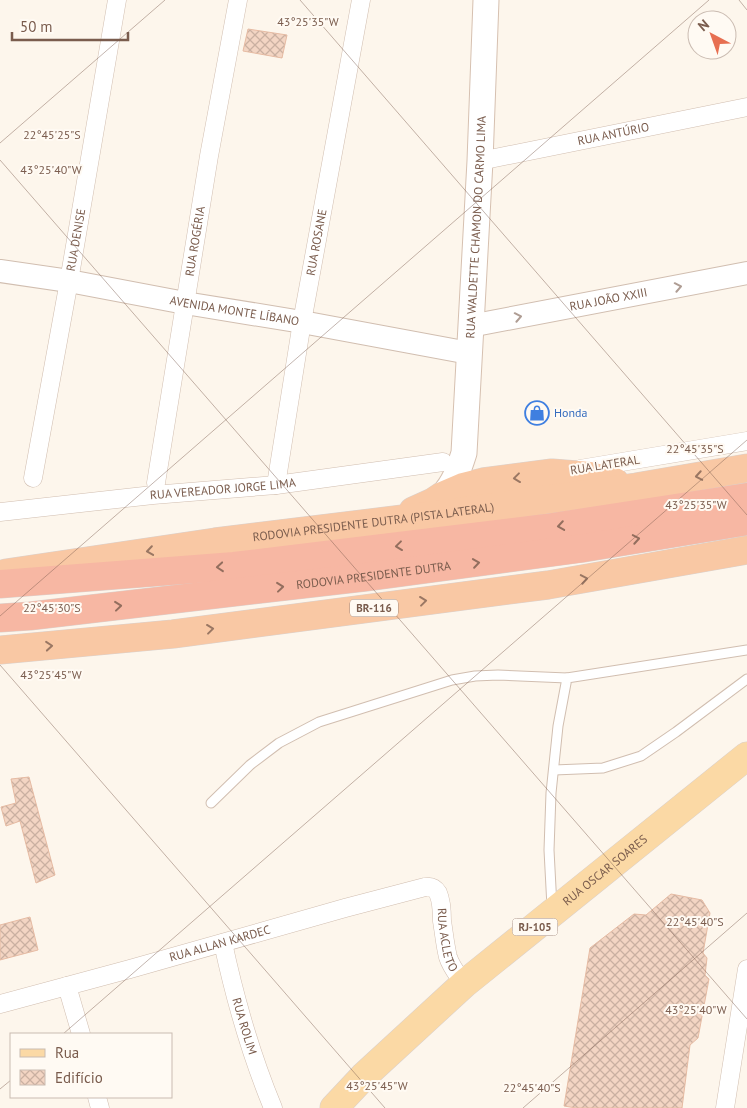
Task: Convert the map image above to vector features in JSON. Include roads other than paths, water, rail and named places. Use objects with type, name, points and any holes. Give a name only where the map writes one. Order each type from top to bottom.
[{"type":"highway","name":"RODOVIA PRESIDENTE DUTRA (PISTA LATERAL)","points":[[0,574],[215,542],[450,513],[636,487],[747,468]]},
{"type":"highway","points":[[388,521],[463,487],[483,482],[552,474],[590,476],[636,487]]},
{"type":"highway","points":[[0,584],[234,566],[546,528],[747,497]]},
{"type":"highway","name":"RODOVIA PRESIDENTE DUTRA","points":[[0,618],[376,576],[584,548],[747,521]]},
{"type":"highway","name":"BR-116","points":[[7,653],[173,634],[538,586],[747,550]]},
{"type":"main road","name":"RUA WALDETTE CHAMON DO CARMO LIMA","points":[[442,496],[448,490],[458,472],[454,458],[469,353],[480,161],[486,0]]},
{"type":"main road","name":"RUA WALDETTE CHAMON DO CARMO LIMA","points":[[454,458],[473,477],[483,482]]},
{"type":"main road","name":"RUA OSCAR SOARES","points":[[334,1108],[364,1076],[464,984],[747,756]]},
{"type":"street","name":"RUA DENISE","points":[[33,478],[117,0]]},
{"type":"street","name":"RUA ROGÉRIA","points":[[156,483],[208,156],[238,0]]},
{"type":"street","name":"RUA ROSANE","points":[[276,485],[302,322],[361,0]]},
{"type":"street","name":"RUA ANTÚRIO","points":[[480,161],[747,107]]},
{"type":"street","name":"AVENIDA MONTE LÍBANO","points":[[0,271],[69,281],[469,353]]},
{"type":"street","name":"RUA JOÃO XXIII","points":[[470,326],[747,273]]},
{"type":"street","name":"RUA LATERAL","points":[[552,474],[747,441]]},
{"type":"street","name":"RUA VEREADOR JORGE LIMA","points":[[0,512],[152,495],[276,485],[454,458]]},
{"type":"street","name":"RUA ALLAN KARDEC","points":[[0,1004],[130,970],[425,887],[430,886],[437,891]]},
{"type":"street","name":"RUA ACLETO","points":[[437,891],[441,904],[444,938],[450,964],[464,984]]},
{"type":"street","name":"RUA ROLIM","points":[[224,943],[242,1018],[273,1108]]},
{"type":"street","points":[[725,1108],[747,969]]},
{"type":"street","points":[[67,986],[81,1033]]},
{"type":"lane","points":[[211,802],[250,765],[279,743],[319,722],[452,680],[498,675],[567,678],[747,650]]},
{"type":"lane","points":[[553,913],[549,850],[551,793],[558,726],[567,678]]},
{"type":"lane","points":[[554,770],[603,768],[641,756],[747,679]]},
{"type":"place","name":"Honda","points":[[537,413]]}]
